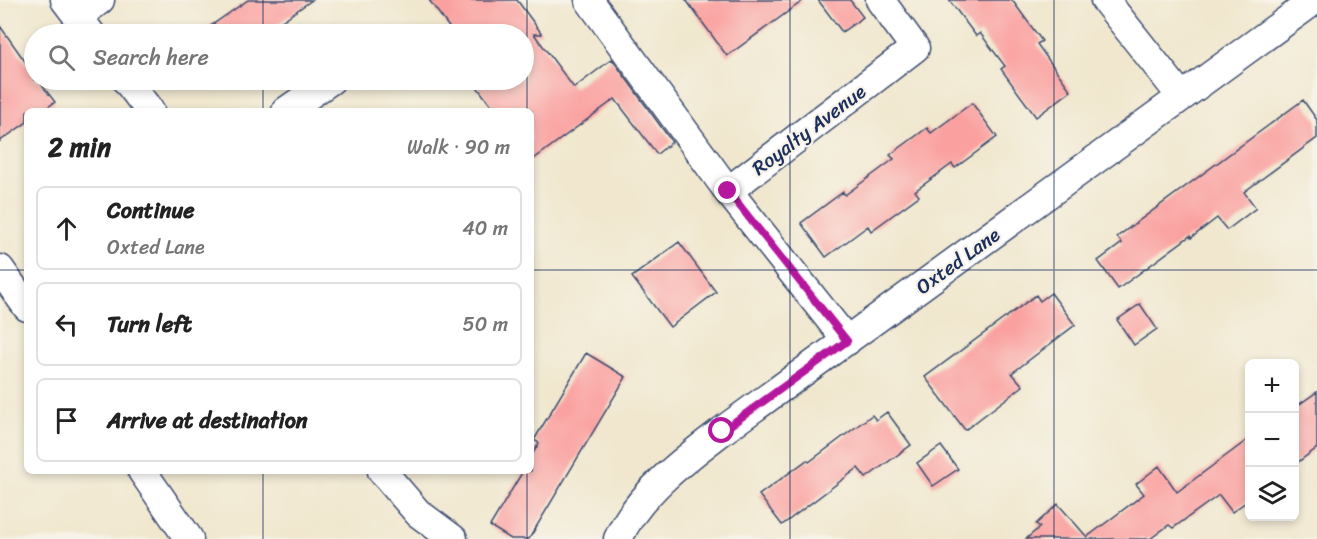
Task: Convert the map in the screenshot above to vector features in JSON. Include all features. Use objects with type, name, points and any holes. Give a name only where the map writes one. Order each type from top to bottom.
[{"type":"street","points":[[78,17],[100,0]]},
{"type":"street","points":[[589,0],[728,191],[847,341]]},
{"type":"street","name":"Royalty Avenue","points":[[728,191],[915,48],[880,0]]},
{"type":"street","points":[[1105,0],[1181,96]]},
{"type":"street","name":"Oxted Lane","points":[[618,539],[647,496],[674,468],[1315,0]]},
{"type":"street","points":[[134,90],[148,108]]},
{"type":"street","points":[[290,108],[316,90]]},
{"type":"street","points":[[0,269],[24,303]]},
{"type":"street","points":[[144,474],[189,539]]},
{"type":"street","points":[[385,474],[418,513],[453,539]]},
{"type":"building","points":[[248,0],[312,0],[277,24],[213,24]]},
{"type":"building","points":[[429,0],[517,0],[542,34],[534,34],[534,24],[447,24]]},
{"type":"building","points":[[686,0],[804,0],[727,56]]},
{"type":"building","points":[[818,0],[850,0],[863,17],[842,32]]},
{"type":"building","points":[[949,0],[1012,0],[1042,41],[1037,44],[1071,91],[1036,117],[1001,69],[1005,66],[980,33],[976,36]]},
{"type":"building","points":[[0,26],[24,60],[24,90],[46,90],[55,102],[46,108],[24,108],[24,124],[0,141]]},
{"type":"building","points":[[534,34],[574,88],[612,59],[672,142],[657,154],[615,99],[534,159],[534,108],[493,108],[479,90],[534,90]]},
{"type":"building","points":[[1303,100],[1317,120],[1317,138],[1244,192],[1256,208],[1227,230],[1217,218],[1118,289],[1098,261],[1122,243],[1117,237]]},
{"type":"building","points":[[972,103],[997,137],[955,168],[952,164],[915,191],[919,196],[871,231],[868,226],[826,257],[801,223],[843,192],[845,195],[894,159],[890,155],[927,128],[931,133]]},
{"type":"building","points":[[679,242],[716,292],[670,327],[632,277]]},
{"type":"building","points":[[1051,293],[1075,325],[1012,373],[1023,386],[965,430],[925,377],[1036,295],[1040,301]]},
{"type":"building","points":[[1140,304],[1157,329],[1134,345],[1117,320]]},
{"type":"building","points":[[586,353],[626,377],[529,539],[511,539],[490,526],[521,474],[534,474],[534,452],[539,443],[534,440]]},
{"type":"building","points":[[1317,392],[1317,448],[1299,461],[1299,413],[1299,405]]},
{"type":"building","points":[[887,412],[911,445],[866,478],[858,468],[782,525],[759,495],[807,460],[809,462],[872,415],[876,420]]},
{"type":"building","points":[[1245,442],[1245,503],[1232,512],[1219,495],[1173,528],[1169,525],[1150,539],[1026,539],[1040,527],[1036,524],[1058,504],[1087,537],[1144,494],[1136,484],[1159,466],[1177,492]]},
{"type":"building","points":[[941,446],[958,469],[933,486],[917,463]]},
{"type":"route","points":[[722,431],[847,341],[728,191]]}]
